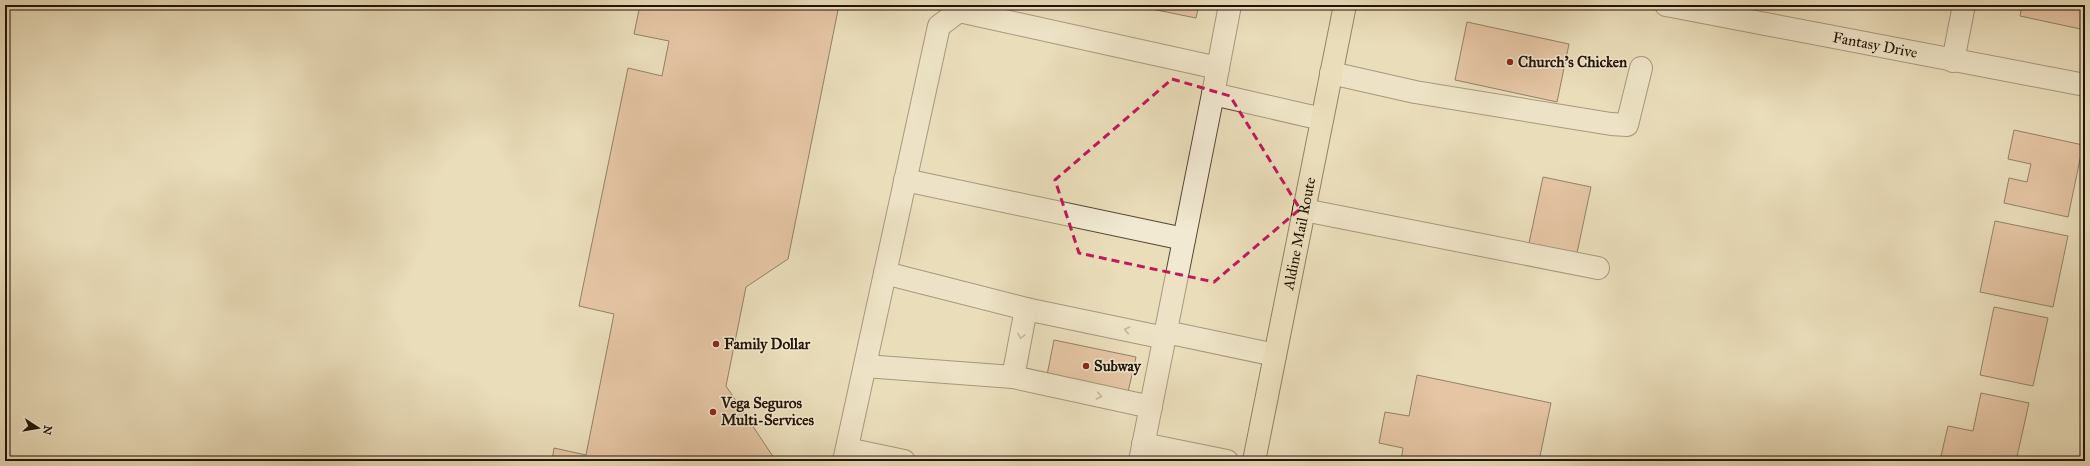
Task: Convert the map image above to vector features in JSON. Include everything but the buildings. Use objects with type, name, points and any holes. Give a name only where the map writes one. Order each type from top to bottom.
[{"type":"main road","name":"Aldine Mail Route","points":[[1254,461],[1345,5]]},
{"type":"street","points":[[1227,461],[1142,453],[1230,5]]},
{"type":"street","name":"Fantasy Drive","points":[[1666,5],[2085,85]]},
{"type":"street","points":[[1954,61],[1964,5]]},
{"type":"street","points":[[904,461],[846,455],[939,26],[959,11],[1218,68]]},
{"type":"street","points":[[1331,73],[1416,92],[1611,124],[1627,125],[1641,68]]},
{"type":"street","points":[[1213,94],[1322,119]]},
{"type":"street","points":[[905,180],[1184,240]]},
{"type":"street","points":[[1304,210],[1598,268]]},
{"type":"street","points":[[885,273],[1026,309],[1275,355]]},
{"type":"street","points":[[1013,377],[1026,309]]},
{"type":"street","points":[[865,366],[1013,377],[1151,407]]},
{"type":"highlighted area","points":[[1172,79],[1230,96],[1300,209],[1214,282],[1079,253],[1055,180]]},
{"type":"place","name":"Church's Chicken","points":[[1510,62]]},
{"type":"place","name":"Family Dollar","points":[[716,344]]},
{"type":"place","name":"Subway","points":[[1086,366]]},
{"type":"place","name":"Vega Seguros Multi-Services","points":[[713,412]]}]
